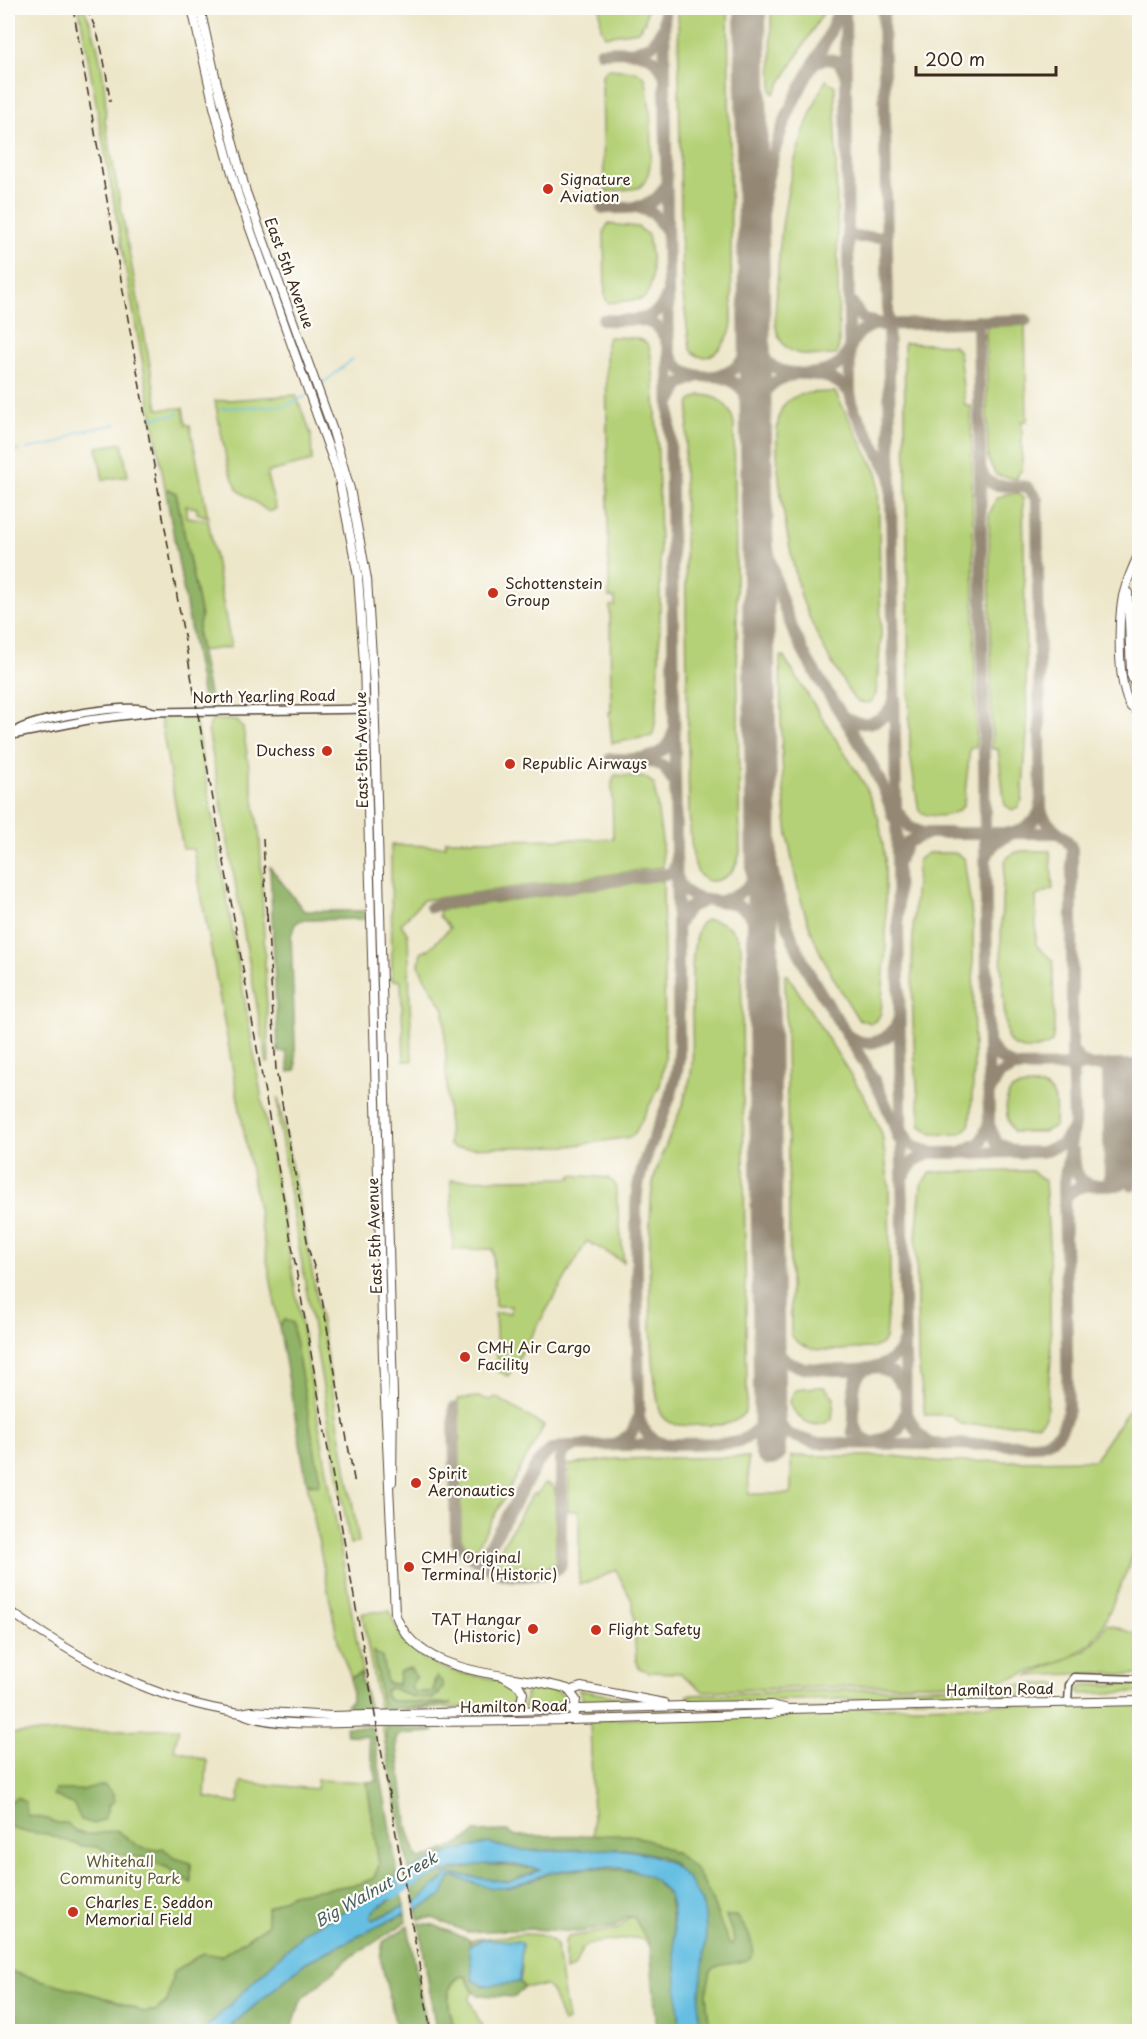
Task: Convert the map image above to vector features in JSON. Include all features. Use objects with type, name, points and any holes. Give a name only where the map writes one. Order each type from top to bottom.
[{"type":"main road","name":"East 5th Avenue","points":[[192,8],[214,106],[238,195],[338,474],[359,585],[370,710]]},
{"type":"main road","name":"East 5th Avenue","points":[[200,8],[216,81],[246,192],[332,428],[350,489],[368,585],[370,710],[393,1386],[393,1474],[389,1517],[393,1605],[404,1634],[420,1650],[433,1658],[570,1690],[581,1687],[680,1706]]},
{"type":"main road","points":[[1131,706],[1122,687],[1121,614],[1125,589],[1140,552]]},
{"type":"main road","points":[[1134,565],[1127,610],[1131,675],[1140,697]]},
{"type":"main road","name":"North Yearling Road","points":[[10,736],[29,726],[76,714],[126,708],[153,712],[370,710]]},
{"type":"main road","name":"Hamilton Road","points":[[8,1610],[64,1648],[124,1679],[166,1695],[241,1713],[250,1718],[298,1722],[573,1720],[770,1714],[788,1709],[1140,1701]]},
{"type":"main road","points":[[496,1710],[515,1706],[523,1696],[519,1686],[499,1674]]},
{"type":"main road","points":[[570,1690],[575,1698],[576,1708],[573,1720]]},
{"type":"main road","name":"Hamilton Road","points":[[241,1713],[252,1711],[333,1716],[496,1710],[771,1705],[788,1709]]},
{"type":"street","points":[[1068,1702],[1069,1685],[1074,1677],[1140,1679]]},
{"type":"green space","points":[[79,8],[83,8],[88,19],[101,63],[106,109],[105,121],[158,409],[183,408],[186,425],[190,425],[208,517],[197,513],[197,508],[186,506],[186,517],[208,520],[231,647],[201,651],[197,628],[201,617],[176,493],[169,489],[166,493]]},
{"type":"green space","points":[[600,8],[647,8],[645,22],[638,31],[605,36],[601,28]]},
{"type":"green space","points":[[678,8],[728,8],[732,323],[723,345],[717,351],[704,357],[690,349],[682,289]]},
{"type":"green space","points":[[771,8],[826,8],[774,94],[772,92]]},
{"type":"green space","points":[[607,69],[636,71],[645,78],[652,137],[649,170],[645,181],[638,188],[607,192],[604,185],[602,75]]},
{"type":"green space","points":[[826,80],[835,86],[839,346],[836,355],[808,355],[795,352],[784,345],[777,332],[775,310],[781,234],[790,181],[804,130]]},
{"type":"green space","points":[[608,224],[638,227],[648,235],[652,278],[643,299],[608,303],[605,297],[604,231]]},
{"type":"green space","points":[[1025,323],[1027,421],[1022,421],[1022,470],[1017,479],[996,475],[988,459],[986,329],[991,324]]},
{"type":"green space","points":[[609,337],[635,338],[648,345],[656,412],[660,540],[659,669],[652,736],[612,743],[609,712],[611,712],[610,606],[615,606],[615,598],[609,597],[606,344]]},
{"type":"green space","points":[[904,343],[954,345],[959,352],[965,406],[971,406],[976,748],[970,748],[964,803],[961,808],[951,814],[937,816],[919,811],[910,755]]},
{"type":"green space","points":[[835,392],[878,475],[881,637],[876,694],[871,702],[865,703],[852,696],[829,658],[803,602],[787,532],[778,470],[779,420],[784,405],[801,395]]},
{"type":"green space","points":[[296,395],[311,434],[312,461],[269,472],[267,476],[276,509],[269,512],[238,490],[228,468],[215,401]]},
{"type":"green space","points":[[700,395],[706,395],[722,402],[730,411],[734,423],[740,853],[736,865],[729,874],[721,879],[710,881],[702,878],[697,870],[689,815],[684,461],[690,402]]},
{"type":"green space","points":[[122,443],[128,476],[103,480],[97,447]]},
{"type":"green space","points":[[169,489],[176,493],[201,617],[197,634],[211,704],[204,704],[166,493]]},
{"type":"green space","points":[[1018,493],[1023,498],[1027,734],[1022,800],[1018,807],[1012,810],[1005,805],[998,749],[992,749],[989,515],[996,499],[1006,494]]},
{"type":"green space","points":[[1131,618],[1139,645],[1139,687],[1135,673]]},
{"type":"green space","points":[[783,656],[865,785],[879,820],[885,859],[886,946],[881,1013],[877,1020],[871,1023],[858,1019],[825,963],[804,909],[795,874],[788,838],[782,766],[780,657]]},
{"type":"green space","points":[[160,716],[195,717],[363,1677],[360,1673],[351,1678],[339,1646],[307,1483],[312,1485],[284,1320],[279,1326],[193,849],[183,849]]},
{"type":"green space","points":[[213,719],[237,721],[243,728],[260,839],[269,1062],[267,1063],[208,729]]},
{"type":"green space","points":[[615,775],[646,778],[654,784],[662,841],[663,867],[423,900],[401,924],[408,935],[412,1061],[404,1061],[401,981],[392,980],[391,845],[445,846],[446,840],[613,839],[612,783]]},
{"type":"green space","points":[[1050,851],[1053,889],[1036,896],[1036,945],[1053,961],[1054,1031],[1052,1042],[1041,1048],[1027,1049],[1015,1046],[1007,1036],[1001,949],[1005,862],[1008,857],[1018,852]]},
{"type":"green space","points":[[928,853],[955,853],[964,858],[973,923],[974,1071],[970,1123],[964,1131],[954,1134],[932,1134],[921,1126],[913,1026],[912,960],[918,860]]},
{"type":"green space","points":[[270,867],[304,911],[365,911],[366,919],[301,920],[295,924],[291,936],[296,1070],[289,1072],[286,1052],[278,1052]]},
{"type":"green space","points":[[659,880],[663,882],[665,1058],[660,1085],[635,1133],[630,1137],[570,1146],[454,1148],[449,1145],[444,1009],[419,965],[421,951],[428,950],[450,928],[439,916],[440,910]]},
{"type":"green space","points":[[713,920],[729,927],[741,947],[747,1399],[745,1412],[732,1422],[722,1425],[687,1426],[666,1419],[662,1415],[658,1400],[654,1373],[650,1299],[650,1224],[654,1179],[685,1096],[692,1067],[694,949],[697,933],[702,922]]},
{"type":"green space","points":[[785,975],[788,975],[867,1101],[882,1134],[889,1187],[890,1281],[885,1339],[882,1344],[873,1348],[816,1349],[797,1342],[791,1334]]},
{"type":"green space","points":[[1019,1087],[1047,1088],[1054,1097],[1055,1126],[1044,1132],[1014,1132],[1007,1115],[1008,1096],[1011,1091]]},
{"type":"green space","points":[[278,1097],[312,1271],[359,1542],[350,1544],[286,1171],[279,1124]]},
{"type":"green space","points":[[1032,1171],[1045,1181],[1049,1242],[1051,1360],[1046,1417],[1039,1424],[968,1425],[961,1424],[950,1415],[925,1415],[918,1360],[916,1240],[921,1185],[930,1173]]},
{"type":"green space","points":[[572,1175],[608,1178],[615,1184],[624,1262],[587,1241],[508,1376],[498,1371],[495,1313],[511,1313],[511,1306],[495,1306],[493,1249],[453,1250],[451,1180],[572,1178]]},
{"type":"green space","points":[[284,1320],[292,1322],[320,1480],[318,1485],[307,1483],[279,1326]]},
{"type":"green space","points":[[824,1387],[834,1397],[832,1419],[826,1423],[813,1424],[801,1419],[790,1402],[794,1391]]},
{"type":"green space","points":[[1139,1395],[1139,1509],[1130,1564],[1102,1628],[1092,1642],[1071,1657],[1015,1677],[989,1682],[703,1691],[680,1673],[649,1672],[639,1668],[636,1659],[633,1603],[616,1570],[590,1582],[579,1584],[579,1511],[568,1511],[569,1465],[615,1459],[748,1457],[749,1494],[791,1494],[791,1456],[893,1456],[943,1462],[1094,1460]]},
{"type":"green space","points":[[478,1397],[489,1400],[496,1397],[544,1426],[477,1547],[473,1549],[464,1545],[460,1537],[458,1399]]},
{"type":"green space","points":[[545,1483],[552,1485],[555,1491],[556,1566],[551,1568],[502,1567],[495,1558],[533,1493],[536,1495]]},
{"type":"green space","points":[[390,1611],[402,1637],[418,1655],[438,1666],[510,1684],[519,1692],[519,1699],[509,1705],[403,1710],[452,1704],[392,1701],[387,1698],[385,1692],[390,1687],[412,1697],[439,1695],[442,1683],[434,1680],[433,1692],[414,1692],[399,1674],[398,1685],[387,1682],[373,1652],[387,1727],[385,1742],[362,1613]]},
{"type":"green space","points":[[1107,1624],[1139,1635],[1139,1675],[1097,1673],[1029,1676],[1082,1652],[1091,1645]]},
{"type":"green space","points":[[373,1651],[382,1657],[387,1683],[398,1685],[400,1671],[410,1668],[416,1677],[411,1686],[414,1692],[433,1692],[437,1676],[442,1682],[443,1688],[433,1699],[412,1697],[390,1687],[385,1691],[387,1699],[452,1704],[383,1710]]},
{"type":"green space","points":[[360,1673],[370,1710],[346,1710],[346,1705],[352,1700],[351,1678]]},
{"type":"green space","points":[[1059,1684],[1062,1691],[1057,1695],[695,1702],[688,1698],[688,1695]]},
{"type":"green space","points":[[1139,1684],[1139,1692],[1081,1694],[1078,1690],[1083,1685]]},
{"type":"green space","points":[[526,1685],[557,1691],[566,1698],[568,1705],[521,1708],[526,1699]]},
{"type":"green space","points":[[579,1690],[639,1701],[642,1704],[586,1706]]},
{"type":"green space","points":[[1139,1701],[1139,2031],[697,2031],[692,1998],[594,1852],[590,1720],[717,1716],[788,1709]]},
{"type":"green space","points":[[670,1709],[668,1713],[585,1713],[586,1711]]},
{"type":"green space","points":[[345,1727],[371,1727],[373,1731],[398,1876],[354,1906],[306,1931],[203,2031],[34,2031],[8,2022],[8,1971],[113,2000],[143,2012],[155,2011],[167,2002],[173,1972],[203,1953],[221,1956],[267,1925],[267,1908],[292,1894],[359,1884],[374,1878],[379,1865],[367,1782],[377,1781],[367,1736],[347,1735]]},
{"type":"green space","points":[[387,1727],[434,1730],[433,1732],[400,1734],[396,1739],[408,1830],[417,1857],[421,1859],[458,1844],[475,1832],[507,1831],[516,1836],[633,1835],[665,1848],[688,1862],[705,1884],[729,1943],[733,1944],[734,1939],[726,1916],[737,1916],[749,1935],[753,1951],[752,1957],[747,1960],[719,1966],[711,1971],[706,1994],[710,2031],[700,2031],[698,2018],[705,1919],[702,1902],[674,1864],[661,1856],[626,1849],[517,1851],[489,1843],[450,1852],[409,1870],[385,1742]]},
{"type":"green space","name":"Whitehall Community Park","points":[[179,1728],[174,1749],[207,1761],[205,1797],[238,1804],[241,1782],[316,1789],[317,1780],[367,1782],[379,1865],[374,1878],[359,1884],[292,1894],[267,1908],[267,1925],[221,1956],[155,2011],[143,2012],[113,2000],[8,1971],[8,1734]]},
{"type":"green space","points":[[104,1785],[113,1794],[114,1801],[109,1805],[104,1819],[94,1824],[81,1820],[74,1805],[53,1795],[55,1790],[85,1790]]},
{"type":"green space","points":[[17,1797],[25,1802],[27,1815],[57,1823],[67,1823],[83,1834],[116,1830],[142,1848],[163,1848],[175,1858],[191,1863],[191,1883],[168,1868],[143,1858],[111,1853],[97,1847],[81,1846],[47,1834],[20,1831],[8,1825],[8,1803]]},
{"type":"green space","points":[[482,1864],[541,1869],[509,1882],[449,1874],[415,1903],[412,1887],[432,1875]]},
{"type":"green space","points":[[594,1868],[641,1872],[656,1880],[669,1897],[677,1961],[680,2031],[657,2031],[650,1946],[634,1917],[626,1917],[615,1927],[577,1932],[533,1929],[467,1932],[433,1918],[418,1919],[417,1910],[443,1895],[449,1878],[455,1877],[492,1888],[515,1886],[553,1872]]},
{"type":"green space","points":[[1139,1874],[1139,1976],[1135,1912]]},
{"type":"green space","points":[[401,1893],[404,1906],[372,1920],[370,1917],[374,1910]]},
{"type":"green space","points":[[405,1913],[407,1922],[350,1957],[301,2000],[291,2031],[229,2032],[234,2023],[306,1962]]},
{"type":"green space","points":[[630,1916],[634,1917],[650,1946],[641,1939],[633,1938],[588,1944],[582,1949],[574,1968],[565,1971],[565,1941],[568,1937],[618,1929]]},
{"type":"green space","points":[[419,1923],[434,1925],[470,1940],[469,1947],[483,1986],[520,1982],[524,1987],[515,1997],[479,1995],[473,1992],[467,1977],[461,1976],[451,1987],[449,1994],[455,2031],[436,2031]]},
{"type":"green space","points":[[408,1926],[427,2031],[397,2031],[380,1957],[383,1942]]},
{"type":"green space","points":[[525,1934],[542,1936],[556,1945],[568,2021],[563,2023],[551,1991],[546,1986],[524,1987],[520,1982],[522,1967],[474,1942],[469,1946],[470,1940]]},
{"type":"green space","points":[[461,1976],[466,1977],[473,1992],[469,1999],[484,2031],[455,2031],[449,1994],[455,1981]]},
{"type":"water","points":[[489,1843],[514,1849],[542,1851],[626,1850],[651,1855],[673,1865],[691,1884],[704,1912],[706,1931],[699,2002],[700,2031],[680,2031],[672,1905],[665,1890],[653,1879],[638,1872],[603,1867],[568,1869],[510,1887],[498,1888],[455,1877],[450,1878],[443,1895],[417,1910],[415,1903],[449,1874],[509,1882],[540,1870],[508,1864],[474,1865],[442,1873],[412,1887],[409,1870],[450,1852]]},
{"type":"water","points":[[398,1876],[401,1893],[374,1910],[370,1917],[373,1920],[404,1906],[405,1913],[306,1962],[234,2023],[229,2031],[203,2031],[306,1931],[354,1906]]},
{"type":"water","points":[[483,1939],[518,1941],[522,1944],[520,1982],[483,1986],[473,1980],[469,1946]]},
{"type":"waterway","points":[[322,384],[353,359]]},
{"type":"waterway","points":[[221,408],[285,406],[306,396]]},
{"type":"waterway","points":[[152,418],[179,414]]},
{"type":"waterway","points":[[27,449],[59,443],[78,432],[117,424]]},
{"type":"waterway","points":[[8,452],[19,450]]},
{"type":"waterway","name":"Big Walnut Creek","points":[[393,1895],[420,1878]]},
{"type":"taxiway","points":[[664,8],[679,1054],[671,1093],[643,1167],[636,1206],[639,1417],[650,1437],[671,1445]]},
{"type":"taxiway","points":[[754,299],[763,201],[774,153],[791,107],[823,46],[839,8]]},
{"type":"taxiway","points":[[845,8],[850,393],[854,410],[890,473]]},
{"type":"taxiway","points":[[854,1424],[861,1437],[874,1443],[898,1430],[906,1412],[883,8]]},
{"type":"taxiway","points":[[635,51],[652,45],[663,28]]},
{"type":"taxiway","points":[[601,52],[629,51],[646,55],[653,59],[664,75]]},
{"type":"taxiway","points":[[815,62],[827,59],[838,61],[845,73]]},
{"type":"taxiway","points":[[602,208],[630,208],[648,204],[655,200],[666,184]]},
{"type":"taxiway","points":[[637,207],[654,214],[666,231]]},
{"type":"taxiway","points":[[848,237],[887,237]]},
{"type":"taxiway","points":[[603,320],[632,320],[649,316],[657,312],[667,295]]},
{"type":"taxiway","points":[[851,302],[862,318],[880,324]]},
{"type":"taxiway","points":[[639,320],[657,326],[678,366],[684,371],[699,376],[717,376],[732,370],[744,358],[754,333]]},
{"type":"taxiway","points":[[959,1153],[981,1142],[989,1123],[978,320]]},
{"type":"taxiway","points":[[808,374],[836,366],[843,360],[856,337],[863,330],[874,325],[1026,320]]},
{"type":"taxiway","points":[[755,334],[762,354],[772,365],[783,371],[823,376],[837,382],[850,393]]},
{"type":"taxiway","points":[[756,417],[767,389],[778,380],[793,375]]},
{"type":"taxiway","points":[[671,401],[680,384],[698,376]]},
{"type":"taxiway","points":[[715,376],[730,380],[741,388],[755,415]]},
{"type":"taxiway","points":[[756,468],[771,562],[793,631],[815,672],[866,754],[887,796],[893,817]]},
{"type":"taxiway","points":[[980,468],[983,476],[993,484],[1027,487],[1037,499],[1041,809],[1043,816],[1065,838],[1072,849],[1072,1049],[1080,1061],[1091,1066]]},
{"type":"taxiway","points":[[842,715],[858,722],[873,722],[886,713],[895,699]]},
{"type":"taxiway","points":[[610,759],[639,759],[656,754],[669,743],[673,733]]},
{"type":"taxiway","points":[[645,759],[663,766],[674,782]]},
{"type":"taxiway","points":[[761,793],[775,883],[788,927],[807,969],[870,1072],[898,1138]]},
{"type":"taxiway","points":[[987,856],[999,841],[1031,823],[1041,806]]},
{"type":"taxiway","points":[[898,812],[909,827],[923,833],[1057,833]]},
{"type":"taxiway","points":[[899,859],[908,842],[926,834]]},
{"type":"taxiway","points":[[723,900],[741,892],[753,880],[762,844]]},
{"type":"taxiway","points":[[431,907],[442,903],[667,874],[673,871],[676,863]]},
{"type":"taxiway","points":[[677,877],[685,891],[696,898],[736,905],[747,912],[757,928],[763,954]]},
{"type":"taxiway","points":[[678,925],[688,908],[706,900]]},
{"type":"taxiway","points":[[847,1035],[863,1042],[878,1041],[891,1033],[899,1018]]},
{"type":"taxiway","points":[[988,1041],[998,1057],[1015,1067],[1140,1065]]},
{"type":"taxiway","points":[[769,1408],[787,1434],[815,1443],[1036,1445],[1058,1434],[1068,1410],[1064,1182],[1074,1124],[1072,1049]]},
{"type":"taxiway","points":[[1108,1065],[1110,1186]]},
{"type":"taxiway","points":[[1120,1065],[1121,1185]]},
{"type":"taxiway","points":[[1131,1065],[1132,1185]]},
{"type":"taxiway","points":[[990,1091],[999,1075],[1015,1067]]},
{"type":"taxiway","points":[[989,1125],[997,1143],[1014,1151]]},
{"type":"taxiway","points":[[901,1130],[913,1146],[933,1153],[1042,1152],[1062,1144],[1072,1130]]},
{"type":"taxiway","points":[[1074,1152],[1079,1177],[1092,1185]]},
{"type":"taxiway","points":[[903,1178],[914,1161],[931,1153]]},
{"type":"taxiway","points":[[1065,1202],[1068,1195],[1080,1187],[1117,1185]]},
{"type":"taxiway","points":[[768,1330],[780,1354],[790,1363],[803,1368],[860,1370],[874,1367],[887,1363],[897,1355],[903,1343]]},
{"type":"taxiway","points":[[876,1367],[892,1373],[905,1389]]},
{"type":"taxiway","points":[[852,1431],[854,1387],[861,1373],[868,1368]]},
{"type":"taxiway","points":[[454,1408],[456,1540],[469,1555],[502,1574],[516,1576],[542,1574],[557,1569],[561,1565],[561,1459],[565,1450],[575,1446]]},
{"type":"taxiway","points":[[481,1561],[539,1461],[551,1450],[566,1446],[732,1443],[755,1431],[769,1408]]},
{"type":"taxiway","points":[[906,1412],[917,1432],[930,1444]]},
{"type":"taxiway","points":[[615,1444],[631,1434],[639,1416]]},
{"type":"runway","points":[[750,8],[770,1450]]},
{"type":"tunnel","points":[[1131,707],[1140,717]]},
{"type":"railway","points":[[73,8],[431,2032]]},
{"type":"railway","points":[[86,8],[100,42],[110,102]]},
{"type":"railway","points":[[263,838],[267,922]]},
{"type":"railway","points":[[267,913],[276,1070],[309,1251],[319,1282],[355,1485]]},
{"type":"place","name":"Signature Aviation","points":[[548,189]]},
{"type":"place","name":"Schottenstein Group","points":[[493,593]]},
{"type":"place","name":"Duchess","points":[[327,751]]},
{"type":"place","name":"Republic Airways","points":[[510,764]]},
{"type":"place","name":"CMH Air Cargo Facility","points":[[465,1357]]},
{"type":"place","name":"Spirit Aeronautics","points":[[416,1483]]},
{"type":"place","name":"CMH Original Terminal (Historic)","points":[[409,1567]]},
{"type":"place","name":"TAT Hangar (Historic)","points":[[533,1629]]},
{"type":"place","name":"Flight Safety","points":[[596,1630]]},
{"type":"place","name":"Charles E. Seddon Memorial Field","points":[[73,1912]]}]
